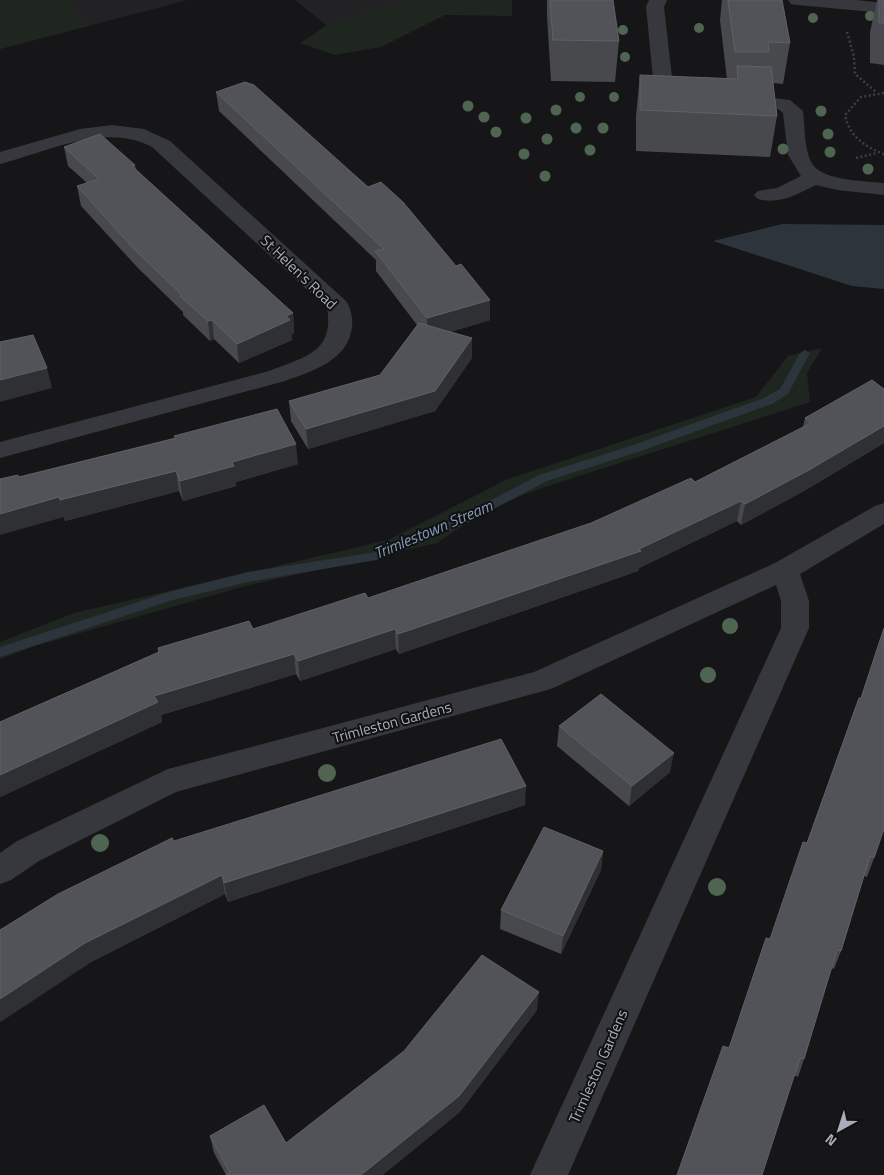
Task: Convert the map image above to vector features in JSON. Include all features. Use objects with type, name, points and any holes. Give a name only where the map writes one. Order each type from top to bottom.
[{"type":"street","points":[[658,0],[654,7],[664,88],[678,96],[770,101],[783,104],[793,112],[800,161],[804,169],[815,177],[829,182],[884,189]]},
{"type":"street","points":[[798,0],[884,8]]},
{"type":"street","name":"St Helen's Road","points":[[0,158],[94,132],[128,132],[145,136],[163,145],[324,293],[338,306],[342,318],[341,336],[332,349],[308,364],[277,376],[0,450]]},
{"type":"street","points":[[764,195],[781,194],[815,177]]},
{"type":"street","name":"Trimleston Gardens","points":[[0,870],[28,851],[168,782],[541,681],[785,570],[884,512]]},
{"type":"street","name":"Trimleston Gardens","points":[[549,1175],[795,628],[795,601],[785,570]]},
{"type":"path","points":[[840,4],[854,57],[855,74],[876,93]]},
{"type":"path","points":[[884,93],[861,97],[845,115],[846,125],[852,135],[884,154]]},
{"type":"shaded area","points":[[0,0],[188,0],[0,49]]},
{"type":"shaded area","points":[[0,0],[68,0],[88,26],[0,49]]},
{"type":"shaded area","points":[[295,0],[420,0],[336,33]]},
{"type":"shaded area","points":[[406,0],[512,0],[512,16],[445,15],[381,47],[335,55],[300,43],[327,25]]},
{"type":"shaded area","points":[[782,224],[884,225],[884,289],[852,286],[713,241]]},
{"type":"shaded area","points":[[822,348],[807,373],[810,402],[548,486],[488,508],[437,543],[249,585],[35,646],[0,659],[0,642],[74,613],[388,540],[508,479],[756,397],[788,356]]},
{"type":"building","points":[[550,0],[613,0],[619,41],[553,40]]},
{"type":"building","points":[[728,0],[782,0],[790,43],[768,42],[769,52],[735,52]]},
{"type":"building","points":[[879,0],[884,0],[884,23],[879,23]]},
{"type":"building","points":[[737,66],[771,67],[777,116],[640,110],[640,75],[738,79]]},
{"type":"building","points":[[245,82],[254,85],[368,187],[381,182],[403,202],[456,266],[461,264],[490,300],[427,318],[375,251],[384,249],[216,92]]},
{"type":"building","points":[[100,134],[135,165],[132,166],[293,313],[286,316],[290,320],[237,344],[212,320],[208,321],[180,296],[182,295],[134,249],[77,186],[99,179],[64,147]]},
{"type":"building","points":[[419,323],[472,338],[435,391],[306,429],[289,401],[380,375]]},
{"type":"building","points":[[33,335],[47,368],[0,380],[0,342]]},
{"type":"building","points":[[872,380],[884,389],[884,426],[809,470],[745,504],[741,501],[639,549],[641,551],[398,634],[395,629],[298,661],[294,654],[154,696],[158,702],[0,775],[0,722],[159,652],[158,648],[249,621],[253,629],[365,593],[368,598],[591,523],[691,478],[695,482],[811,423],[805,418]]},
{"type":"building","points":[[277,409],[296,444],[232,462],[234,466],[180,481],[176,471],[60,500],[59,497],[0,514],[0,479],[18,475],[19,477],[176,438],[174,436]]},
{"type":"building","points":[[884,628],[884,829],[874,858],[870,856],[841,951],[837,950],[804,1059],[800,1058],[762,1175],[677,1175],[723,1046],[729,1048],[766,938],[770,939],[803,842],[807,843],[859,698],[861,698]]},
{"type":"building","points":[[601,694],[674,753],[632,786],[559,726]]},
{"type":"building","points":[[501,739],[526,786],[224,883],[222,875],[85,943],[0,999],[0,930],[58,894],[172,838],[174,841]]},
{"type":"building","points":[[544,827],[603,851],[563,936],[501,910]]},
{"type":"building","points":[[482,955],[539,992],[459,1096],[361,1175],[226,1175],[230,1173],[210,1136],[264,1105],[286,1143],[404,1051]]},
{"type":"waterway","name":"Trimlestown Stream","points":[[0,652],[172,596],[248,577],[378,556],[459,522],[543,478],[637,448],[768,401],[784,391],[805,353]]}]
